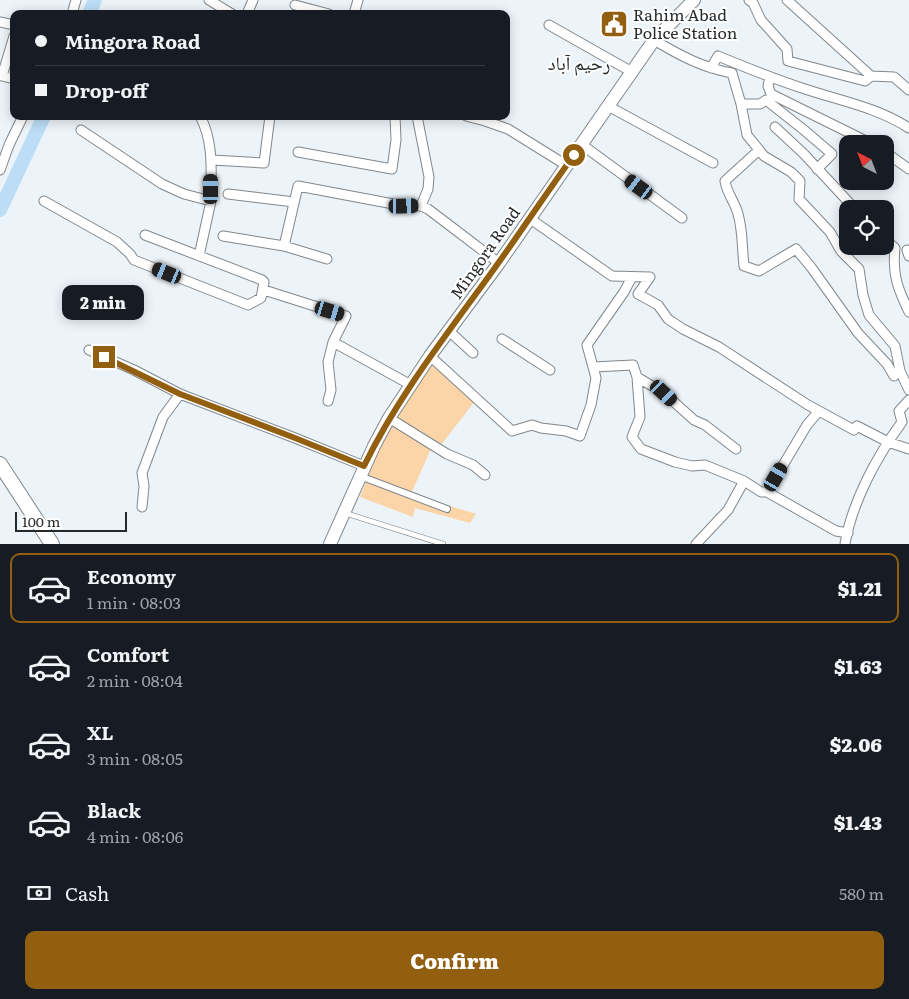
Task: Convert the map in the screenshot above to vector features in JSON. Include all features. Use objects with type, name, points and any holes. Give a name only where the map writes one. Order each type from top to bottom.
[{"type":"highway","points":[[0,464],[52,544]]},
{"type":"main road","name":"Mingora Road","points":[[330,544],[362,471],[389,418],[430,356],[499,263],[654,40],[689,2]]},
{"type":"street","points":[[210,0],[226,10]]},
{"type":"street","points":[[749,0],[753,3],[761,20],[787,49],[788,60],[865,82],[871,76]]},
{"type":"street","points":[[788,0],[871,76],[894,77],[909,90]]},
{"type":"street","points":[[295,5],[314,10]]},
{"type":"street","points":[[549,25],[632,72]]},
{"type":"street","points":[[654,40],[685,58],[711,68],[732,73],[747,135],[764,156],[791,172],[800,181],[799,199],[830,232],[841,251],[859,269],[863,295],[869,315],[895,346],[900,371],[909,390]]},
{"type":"street","points":[[10,49],[2,76],[10,78]]},
{"type":"street","points":[[711,68],[718,56],[770,77],[890,116],[909,128]]},
{"type":"street","points":[[770,77],[768,86],[771,94],[854,135]]},
{"type":"street","points":[[741,104],[760,104],[766,100],[832,154],[817,169]]},
{"type":"street","points":[[608,106],[713,163]]},
{"type":"street","points":[[0,170],[21,120]]},
{"type":"street","points":[[199,256],[211,201],[212,160],[206,128],[202,120]]},
{"type":"street","points":[[212,160],[264,163],[269,120]]},
{"type":"street","points":[[298,152],[392,169],[396,140],[395,120]]},
{"type":"street","points":[[419,120],[429,177],[428,189],[421,206]]},
{"type":"street","points":[[481,120],[508,129],[566,165]]},
{"type":"street","points":[[775,127],[846,200]]},
{"type":"street","points":[[81,130],[162,184],[184,194],[211,201]]},
{"type":"street","points":[[581,144],[682,218]]},
{"type":"street","points":[[759,150],[725,181],[727,192],[738,212],[744,266],[760,271],[796,249],[858,333],[882,358],[894,376]]},
{"type":"street","points":[[894,158],[909,169]]},
{"type":"street","points":[[284,246],[298,186],[404,206],[421,206],[428,209],[499,263]]},
{"type":"street","points":[[228,194],[294,202]]},
{"type":"street","points":[[44,201],[117,242],[134,260],[248,305],[261,298],[264,290],[264,282],[262,280],[145,235]]},
{"type":"street","points":[[530,218],[612,276],[650,277],[638,294],[658,304],[668,319],[701,339],[719,347],[819,411],[854,430],[857,426],[888,442],[909,449]]},
{"type":"street","points":[[223,236],[284,246],[327,259]]},
{"type":"street","points":[[894,247],[895,280],[909,312]]},
{"type":"street","points":[[430,356],[512,431],[532,425],[566,431],[580,436],[591,404],[596,378],[587,345],[624,292],[632,277]]},
{"type":"street","points":[[264,290],[346,316],[333,342],[328,362],[331,390],[328,401]]},
{"type":"street","points":[[449,331],[473,353]]},
{"type":"street","points":[[502,339],[550,370]]},
{"type":"street","points":[[333,342],[411,385]]},
{"type":"street","points":[[89,350],[180,394],[295,438],[362,471],[447,509]]},
{"type":"street","points":[[593,367],[633,365],[637,378],[640,417],[632,437],[641,449],[674,462],[692,466],[705,465],[744,481],[761,492],[767,492],[836,531],[848,533]]},
{"type":"street","points":[[637,378],[664,393],[694,420],[736,449]]},
{"type":"street","points":[[142,507],[144,486],[142,473],[163,418],[180,394]]},
{"type":"street","points":[[846,544],[854,511],[861,493],[888,442],[902,422],[899,411],[909,400]]},
{"type":"street","points":[[767,492],[808,425],[819,411]]},
{"type":"street","points":[[389,418],[447,454],[473,465],[485,475]]},
{"type":"street","points":[[696,544],[728,510],[744,481]]},
{"type":"lane","points":[[344,513],[443,544]]},
{"type":"shaded area","points":[[430,356],[475,401],[441,445],[433,444],[411,494],[476,514],[470,523],[415,508],[413,517],[360,497],[384,436]]},
{"type":"waterway","points":[[91,10],[95,0]]},
{"type":"waterway","points":[[0,210],[42,120]]},
{"type":"place","name":"Rahim Abad Police Station","points":[[614,24]]},
{"type":"district","name":"رحیم آباد","points":[[579,63]]},
{"type":"route","points":[[104,357],[180,394],[364,466],[389,418],[430,356],[499,263],[574,155]]}]
